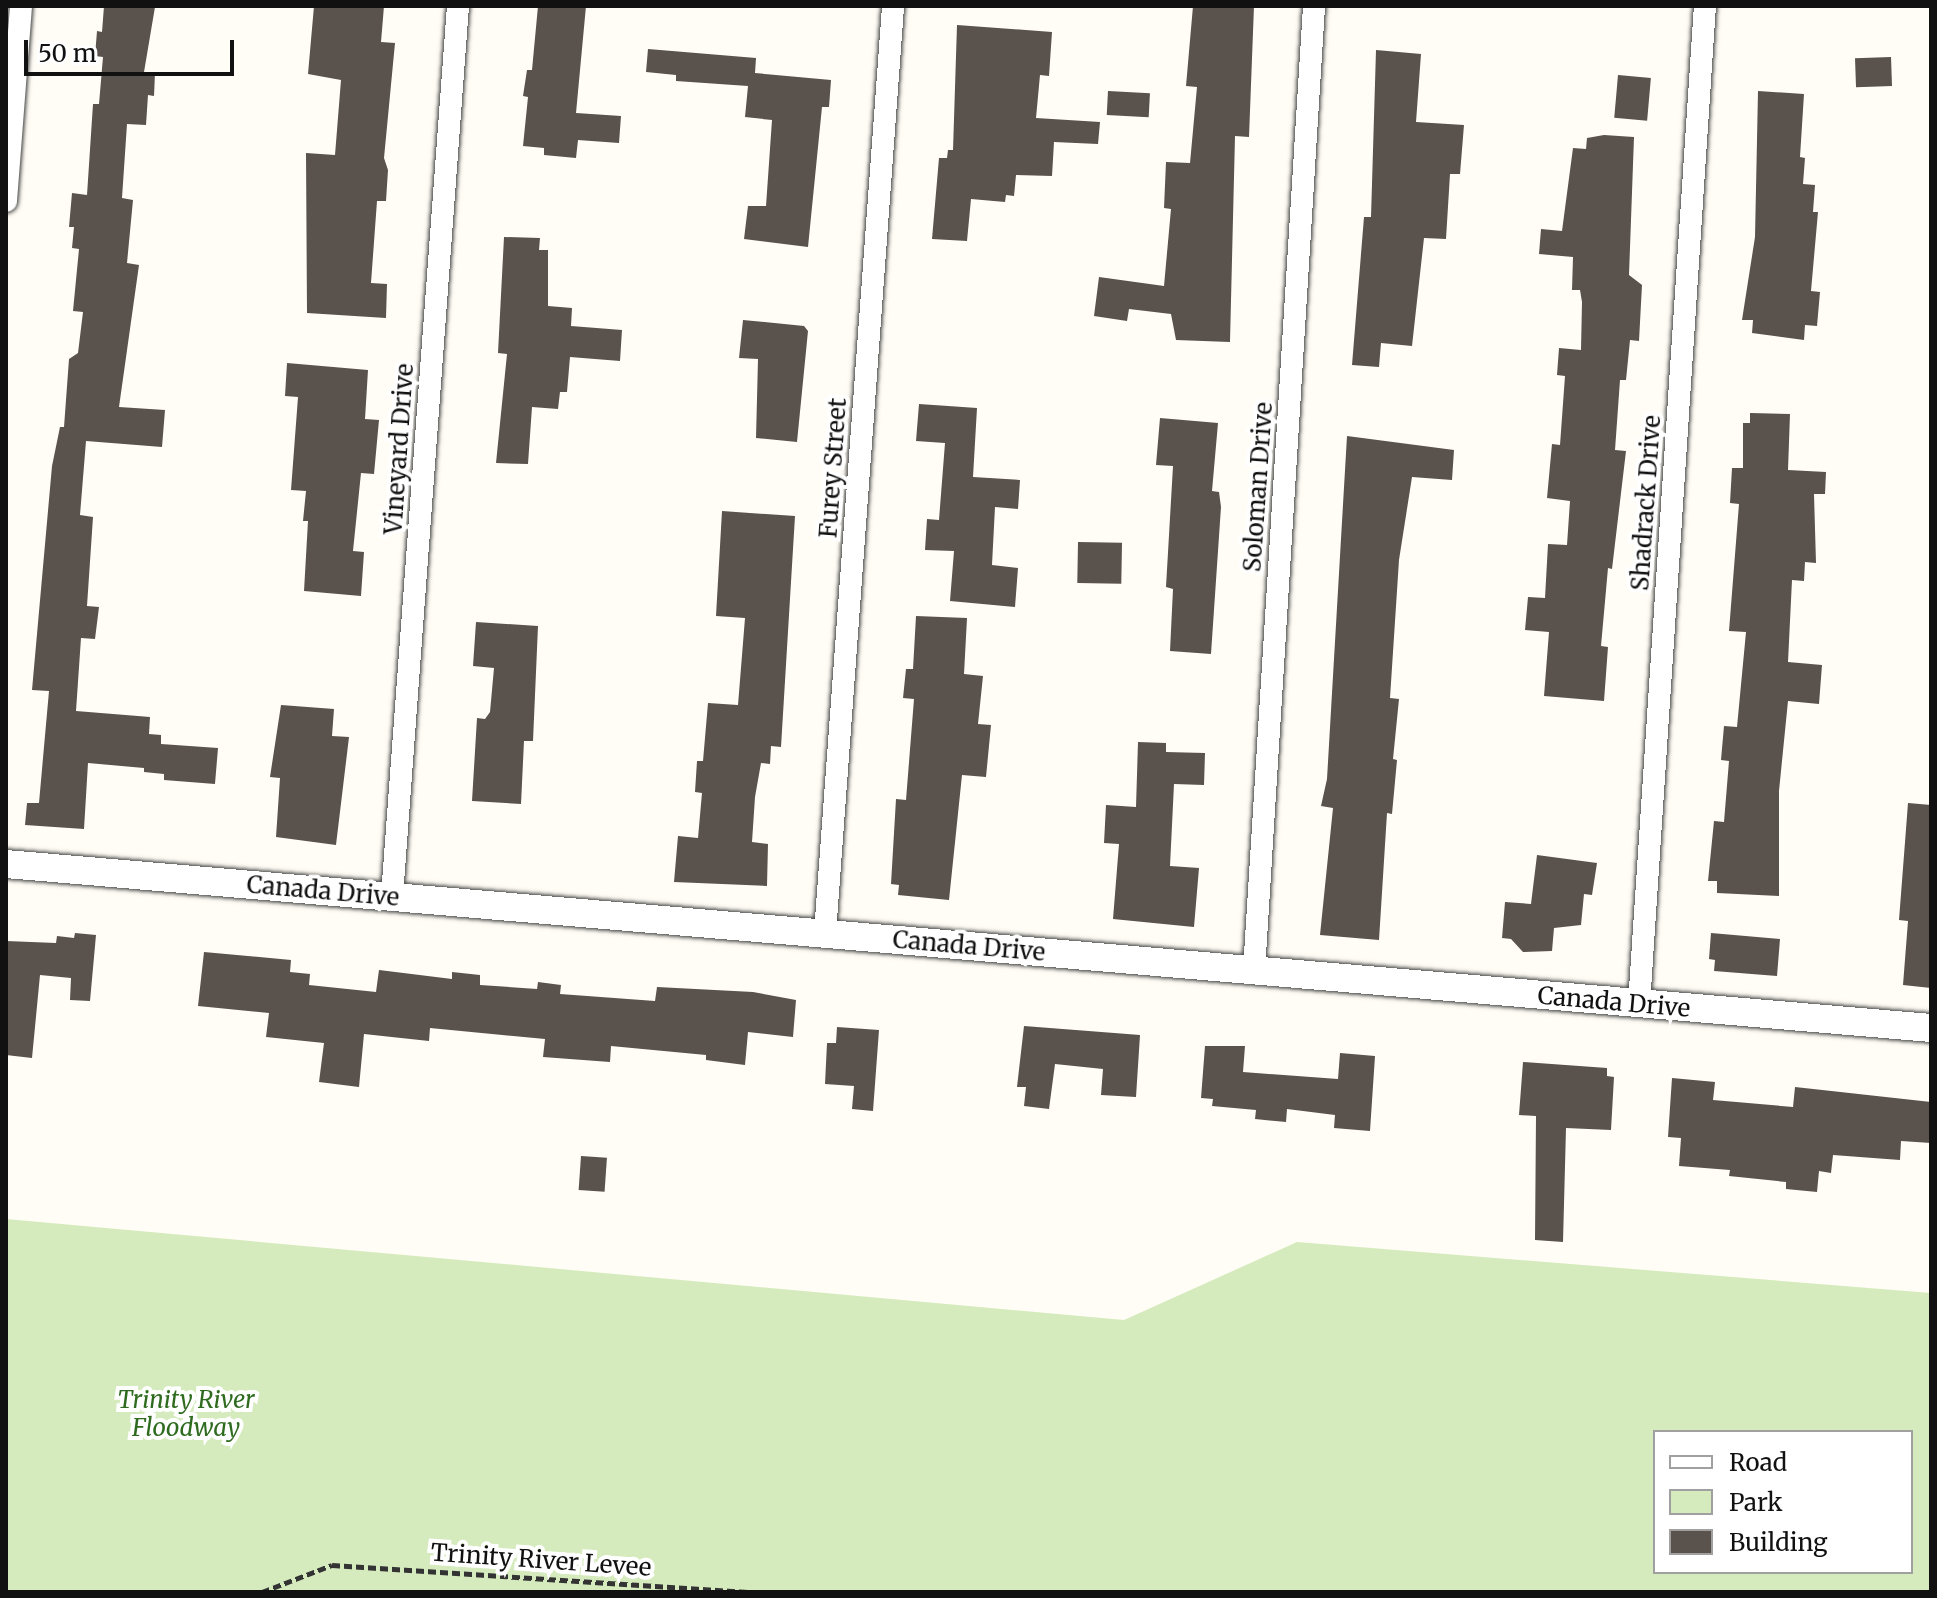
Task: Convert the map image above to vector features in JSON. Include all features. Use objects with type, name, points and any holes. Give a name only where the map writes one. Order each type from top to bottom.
[{"type":"street","points":[[6,201],[21,6]]},
{"type":"street","name":"Vineyard Drive","points":[[392,896],[458,6]]},
{"type":"street","name":"Furey Street","points":[[825,933],[893,6]]},
{"type":"street","name":"Soloman Drive","points":[[1254,971],[1314,6]]},
{"type":"street","name":"Shadrack Drive","points":[[1639,1004],[1705,6]]},
{"type":"street","name":"Canada Drive","points":[[6,864],[1931,1028]]},
{"type":"path","name":"Trinity River Levee","points":[[262,1592],[332,1565],[748,1592]]},
{"type":"green space","name":"Trinity River Floodway","points":[[6,1219],[1124,1320],[1297,1242],[1931,1293],[1931,1592],[6,1592]]},
{"type":"building","points":[[104,6],[155,7],[144,72],[155,73],[154,96],[148,95],[146,125],[127,124],[122,198],[133,200],[127,263],[139,265],[119,407],[165,410],[162,447],[86,441],[80,515],[93,517],[87,606],[99,607],[95,639],[81,638],[76,711],[150,717],[149,734],[161,735],[161,744],[218,748],[215,784],[164,780],[164,774],[144,772],[144,768],[88,763],[84,829],[25,825],[27,803],[39,803],[49,691],[32,690],[52,466],[60,427],[64,427],[69,359],[78,353],[83,312],[73,311],[79,249],[72,248],[74,227],[69,227],[72,193],[87,195],[93,104],[99,104],[103,57],[95,56],[97,31],[102,32]]},
{"type":"building","points":[[314,6],[384,6],[381,42],[395,43],[384,158],[388,170],[386,201],[377,201],[371,283],[387,284],[386,318],[307,313],[306,153],[335,155],[341,80],[308,74]]},
{"type":"building","points":[[538,6],[586,6],[576,113],[621,116],[619,143],[578,140],[576,158],[544,155],[544,148],[523,146],[528,97],[523,96],[527,70],[532,70]]},
{"type":"building","points":[[1193,6],[1254,6],[1249,137],[1235,136],[1230,342],[1176,340],[1171,314],[1129,309],[1127,321],[1094,316],[1099,277],[1164,286],[1171,209],[1164,208],[1166,162],[1190,163],[1197,87],[1186,86]]},
{"type":"building","points":[[957,25],[1052,32],[1049,76],[1040,75],[1036,118],[1100,122],[1098,144],[1054,142],[1052,176],[1016,175],[1014,196],[1006,195],[1005,202],[971,199],[967,241],[932,239],[939,158],[947,158],[948,150],[953,150]]},
{"type":"building","points":[[648,49],[756,58],[755,73],[831,80],[829,107],[822,107],[808,247],[744,239],[748,206],[766,206],[772,120],[745,117],[748,86],[676,81],[676,75],[646,72]]},
{"type":"building","points":[[1376,50],[1421,54],[1416,122],[1464,125],[1460,174],[1450,174],[1446,239],[1424,238],[1412,346],[1381,343],[1379,367],[1352,365],[1364,217],[1371,217]]},
{"type":"building","points":[[1891,57],[1892,86],[1856,87],[1855,58]]},
{"type":"building","points":[[1618,75],[1651,78],[1647,121],[1614,118]]},
{"type":"building","points":[[1108,91],[1150,93],[1149,117],[1107,115]]},
{"type":"building","points":[[1758,91],[1804,94],[1800,157],[1805,158],[1803,184],[1815,185],[1813,212],[1818,212],[1811,291],[1820,292],[1817,326],[1805,325],[1804,340],[1752,333],[1753,320],[1742,320],[1755,237]]},
{"type":"building","points":[[1604,135],[1634,137],[1629,275],[1642,285],[1639,341],[1630,340],[1626,380],[1620,380],[1615,450],[1626,451],[1612,569],[1608,568],[1601,646],[1608,647],[1604,701],[1544,696],[1549,632],[1525,630],[1528,597],[1545,598],[1548,544],[1567,545],[1570,501],[1547,498],[1552,444],[1560,445],[1565,376],[1557,375],[1559,348],[1581,350],[1582,302],[1580,290],[1572,290],[1573,257],[1539,254],[1541,229],[1562,231],[1573,148],[1586,149],[1587,138]]},
{"type":"building","points":[[504,237],[540,238],[539,250],[548,250],[548,306],[572,308],[571,326],[622,330],[620,361],[570,357],[567,392],[560,392],[558,409],[532,407],[528,464],[496,463],[507,354],[498,353]]},
{"type":"building","points":[[743,320],[804,326],[808,331],[797,442],[756,438],[758,359],[739,358]]},
{"type":"building","points":[[287,363],[368,370],[365,419],[379,420],[374,474],[361,473],[353,551],[364,552],[361,596],[304,591],[308,521],[303,521],[306,491],[291,490],[298,397],[285,396]]},
{"type":"building","points":[[919,404],[977,408],[973,477],[1020,480],[1018,509],[995,507],[992,565],[1018,568],[1015,607],[950,601],[954,551],[925,550],[927,519],[939,520],[945,443],[916,441]]},
{"type":"building","points":[[1750,413],[1790,414],[1788,470],[1826,472],[1825,494],[1814,494],[1816,563],[1805,562],[1804,581],[1792,580],[1788,662],[1822,665],[1819,704],[1788,701],[1779,791],[1779,896],[1717,893],[1717,881],[1708,881],[1714,821],[1724,822],[1729,761],[1721,760],[1724,726],[1737,727],[1746,632],[1729,631],[1739,504],[1730,503],[1732,468],[1743,468],[1743,423],[1750,423]]},
{"type":"building","points":[[1160,418],[1218,423],[1212,491],[1219,492],[1221,507],[1211,654],[1170,651],[1173,589],[1166,587],[1173,466],[1156,465]]},
{"type":"building","points":[[1347,436],[1454,450],[1452,480],[1412,477],[1399,560],[1390,698],[1399,699],[1393,759],[1397,760],[1392,814],[1387,813],[1379,940],[1320,935],[1333,808],[1321,806],[1327,779]]},
{"type":"building","points":[[722,511],[795,516],[781,747],[771,746],[770,764],[761,763],[755,797],[752,842],[768,844],[767,886],[674,882],[678,836],[698,838],[702,793],[695,792],[697,761],[703,761],[708,703],[738,705],[745,618],[716,616]]},
{"type":"building","points":[[1078,542],[1122,543],[1121,584],[1077,583]]},
{"type":"building","points":[[916,616],[967,618],[964,674],[983,676],[978,724],[991,725],[986,777],[962,775],[949,900],[898,895],[899,885],[891,884],[896,799],[906,800],[914,699],[903,698],[906,669],[913,669]]},
{"type":"building","points":[[476,622],[538,626],[533,741],[524,741],[521,804],[472,801],[477,718],[485,719],[490,712],[494,668],[473,666]]},
{"type":"building","points":[[281,705],[334,709],[332,736],[349,737],[336,845],[276,837],[280,778],[270,777]]},
{"type":"building","points":[[1138,742],[1166,743],[1166,752],[1205,753],[1204,785],[1174,784],[1170,866],[1199,868],[1194,927],[1113,919],[1119,844],[1104,843],[1106,805],[1136,807]]},
{"type":"building","points":[[1908,803],[1931,805],[1931,988],[1903,985],[1908,921],[1899,920]]},
{"type":"building","points":[[1537,855],[1597,863],[1592,895],[1584,894],[1581,925],[1554,928],[1552,951],[1523,952],[1511,939],[1502,938],[1505,902],[1531,904]]},
{"type":"building","points":[[75,933],[96,935],[90,1001],[70,1000],[71,978],[40,975],[32,1058],[6,1055],[6,941],[56,943],[57,936],[74,938]]},
{"type":"building","points":[[1711,933],[1780,939],[1777,976],[1714,971],[1715,960],[1709,959]]},
{"type":"building","points":[[204,952],[291,960],[290,972],[310,974],[309,985],[376,992],[379,970],[452,979],[452,972],[480,975],[480,985],[537,989],[538,982],[561,985],[560,994],[655,1001],[657,987],[753,992],[796,1000],[793,1037],[748,1032],[745,1065],[706,1060],[706,1055],[611,1046],[610,1062],[543,1057],[545,1039],[430,1028],[429,1041],[364,1034],[359,1087],[319,1082],[324,1043],[266,1037],[269,1013],[198,1006]]},
{"type":"building","points":[[1024,1026],[1140,1035],[1136,1097],[1101,1095],[1103,1069],[1055,1064],[1049,1109],[1024,1106],[1026,1087],[1017,1087]]},
{"type":"building","points":[[837,1027],[879,1030],[873,1111],[852,1109],[854,1086],[825,1084],[827,1043],[836,1043]]},
{"type":"building","points":[[1205,1046],[1245,1046],[1243,1072],[1338,1079],[1340,1053],[1375,1056],[1370,1131],[1334,1128],[1335,1115],[1287,1109],[1286,1122],[1255,1119],[1256,1110],[1212,1106],[1213,1099],[1201,1098]]},
{"type":"building","points":[[1523,1062],[1607,1068],[1607,1076],[1614,1077],[1611,1130],[1566,1128],[1563,1242],[1535,1240],[1536,1116],[1519,1115]]},
{"type":"building","points":[[1672,1078],[1715,1082],[1713,1100],[1793,1107],[1795,1087],[1931,1102],[1931,1143],[1901,1141],[1900,1160],[1833,1155],[1831,1173],[1819,1171],[1817,1192],[1786,1189],[1786,1182],[1729,1176],[1730,1170],[1679,1166],[1681,1138],[1668,1137]]},
{"type":"building","points":[[581,1156],[607,1158],[605,1192],[579,1190]]}]
